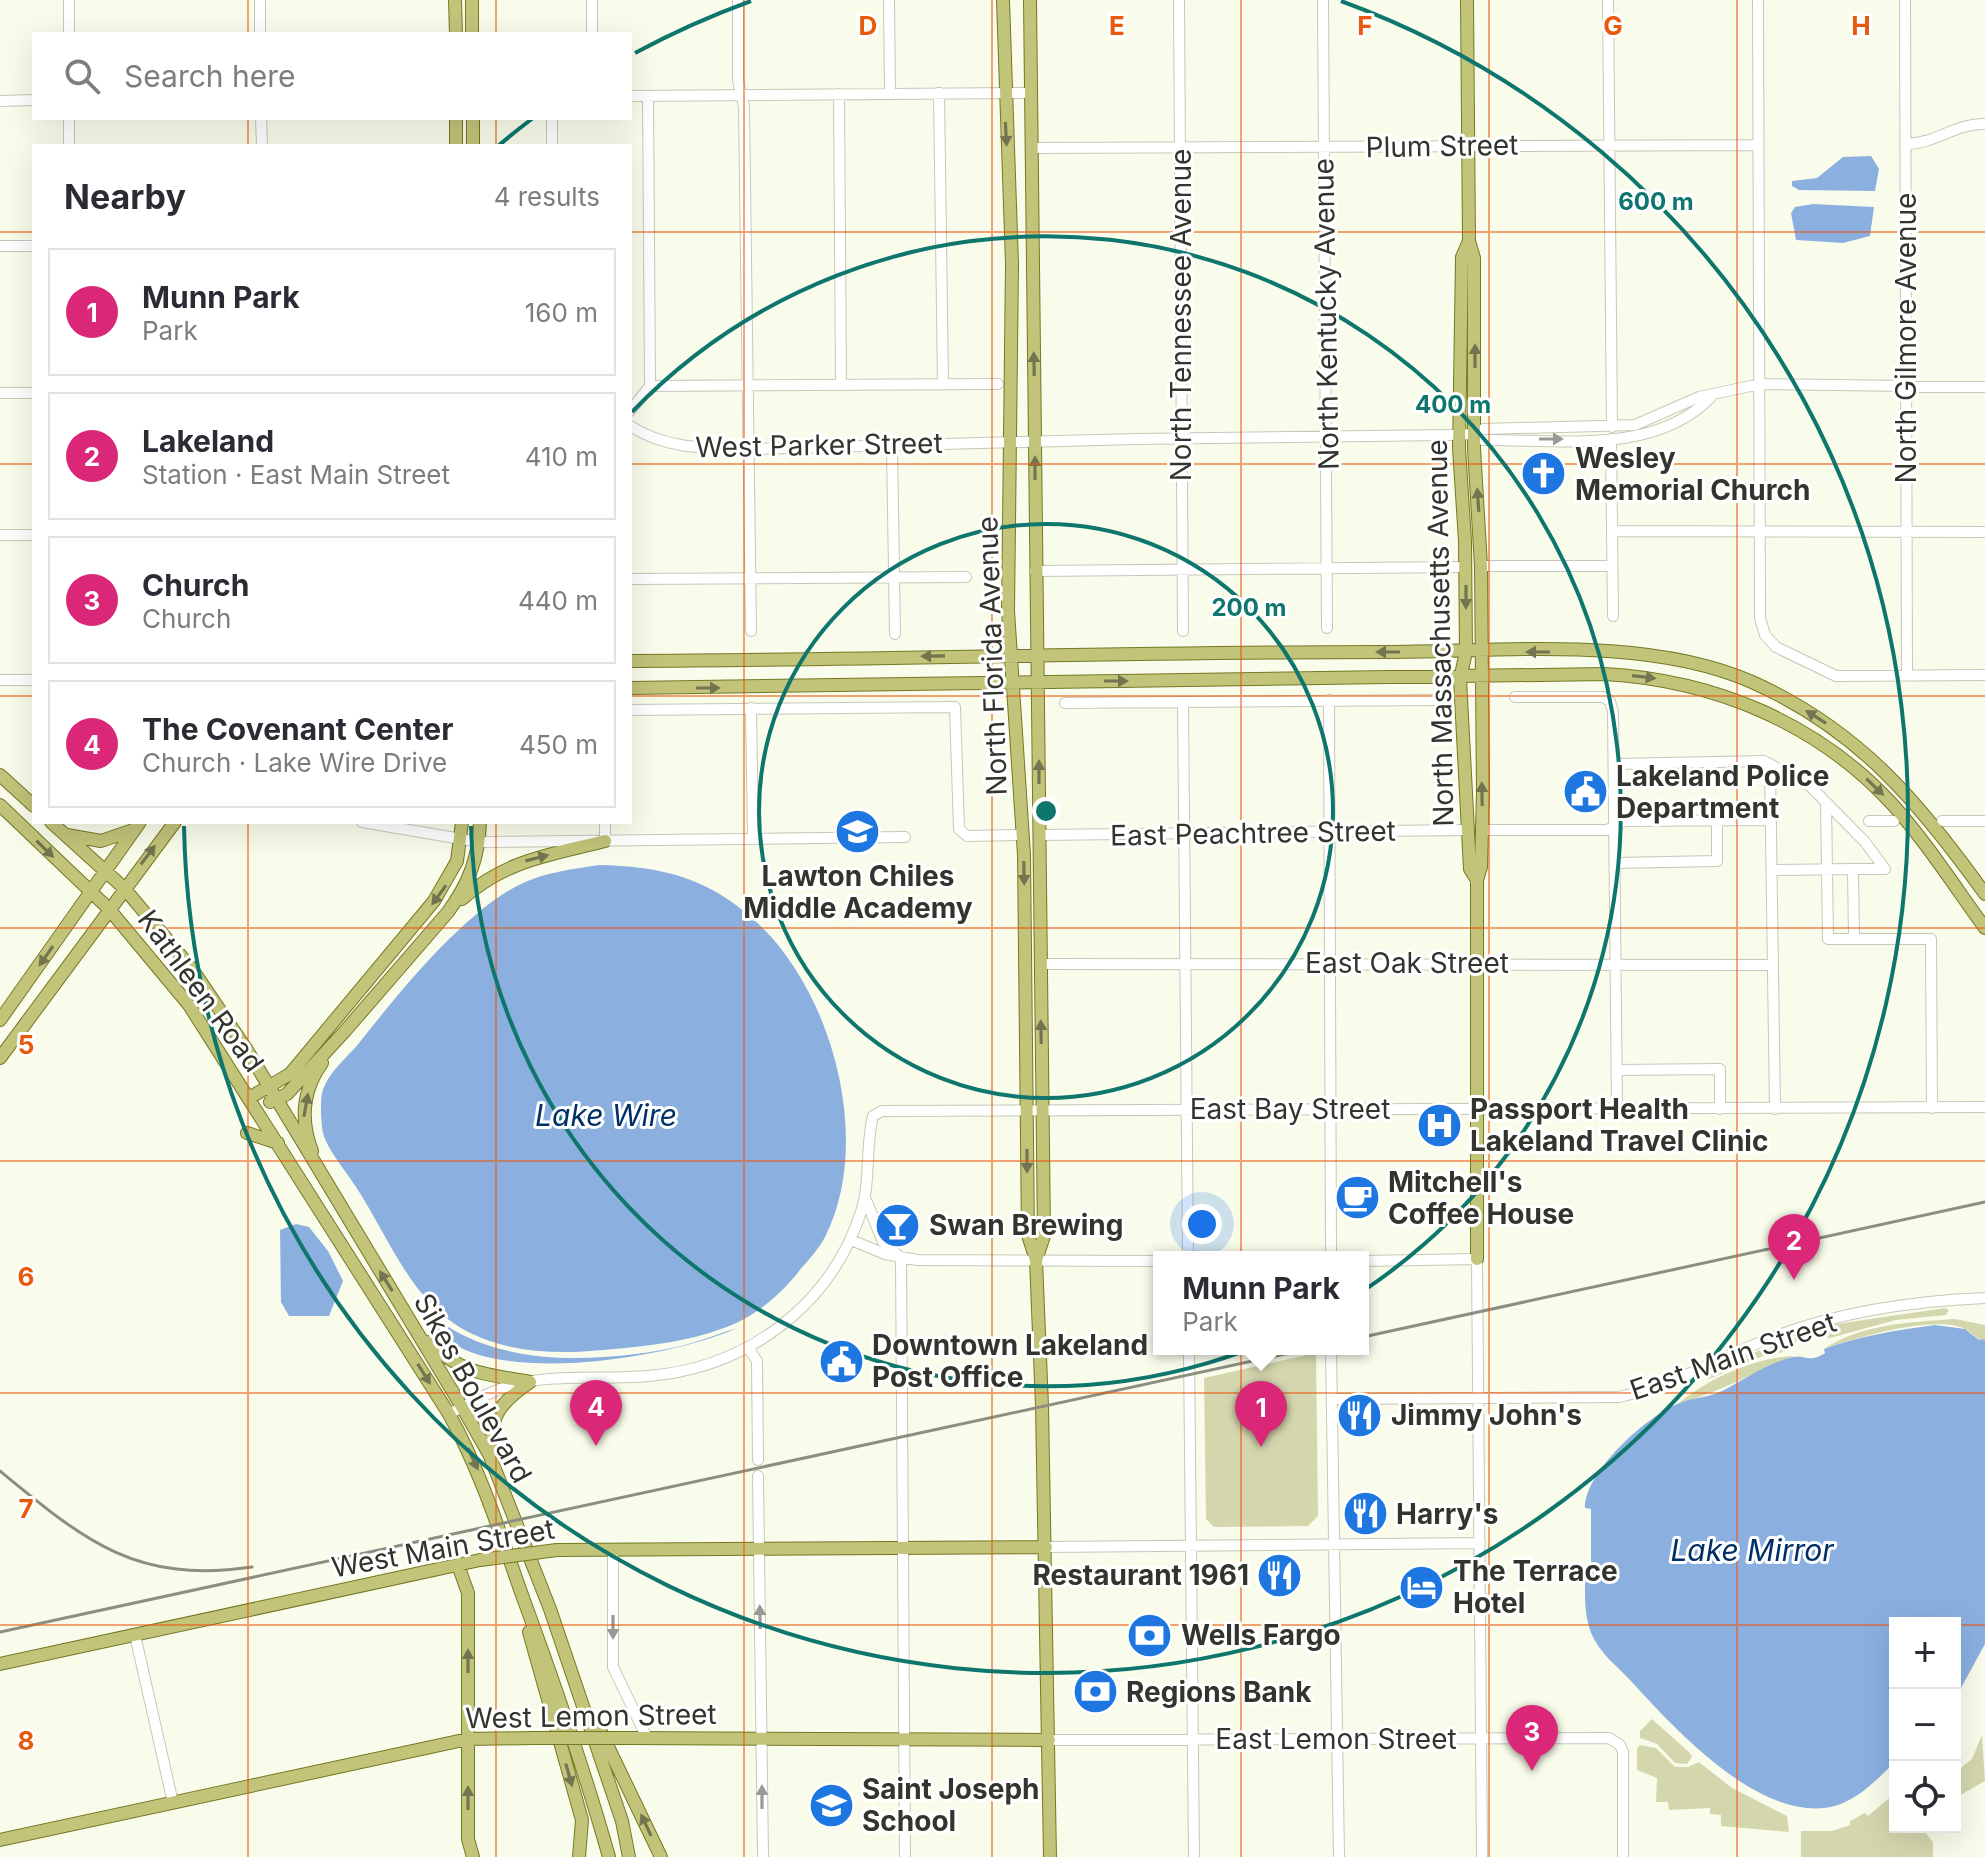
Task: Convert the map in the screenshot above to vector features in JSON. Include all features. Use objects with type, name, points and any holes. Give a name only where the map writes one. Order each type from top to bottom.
[{"type":"main road","points":[[455,0],[456,32]]},
{"type":"main road","points":[[472,0],[472,32]]},
{"type":"main road","name":"North Florida Avenue","points":[[1003,0],[1011,239],[1012,443],[1008,579],[1023,835],[1028,1235],[1036,1260],[1046,1547],[1050,1857]]},
{"type":"main road","name":"North Florida Avenue","points":[[1030,0],[1044,1236],[1036,1260]]},
{"type":"main road","name":"North Massachusetts Avenue","points":[[1467,0],[1469,241],[1474,258],[1474,434],[1481,566],[1482,830],[1481,867],[1477,880],[1477,1259]]},
{"type":"main road","points":[[456,120],[456,144]]},
{"type":"main road","points":[[473,120],[473,144]]},
{"type":"main road","name":"North Massachusetts Avenue","points":[[1469,241],[1462,257],[1459,435],[1466,567],[1466,652],[1460,679],[1470,869],[1477,880]]},
{"type":"main road","points":[[632,661],[1036,654],[1640,654],[1697,664],[1750,681],[1838,731],[1889,773],[1932,820],[1985,894]]},
{"type":"main road","points":[[632,688],[1480,679],[1604,674],[1665,680],[1725,695],[1784,721],[1839,757],[1892,804],[1985,928]]},
{"type":"main road","points":[[0,775],[32,804]]},
{"type":"main road","name":"Kathleen Road","points":[[0,805],[109,909],[189,1005],[253,1103]]},
{"type":"main road","name":"Kathleen Road","points":[[53,824],[124,888],[192,969],[271,1094]]},
{"type":"main road","points":[[0,1058],[173,824]]},
{"type":"main road","points":[[253,1103],[271,1094],[290,1074],[434,901],[449,880],[462,841],[462,824]]},
{"type":"main road","points":[[271,1094],[287,1094],[448,912],[463,891],[479,842],[480,824]]},
{"type":"main road","points":[[0,1020],[136,826]]},
{"type":"main road","points":[[65,835],[101,841],[136,826]]},
{"type":"main road","points":[[448,912],[486,878],[498,872],[519,863],[605,841]]},
{"type":"main road","points":[[1024,902],[1033,920],[1036,960],[1040,964]]},
{"type":"main road","points":[[322,1179],[306,1136],[304,1107],[317,1070],[345,1031]]},
{"type":"main road","name":"Sikes Boulevard","points":[[271,1094],[462,1407],[497,1473],[573,1676],[622,1821],[629,1857]]},
{"type":"main road","name":"Sikes Boulevard","points":[[253,1103],[449,1414],[474,1460],[567,1717],[609,1857]]},
{"type":"main road","points":[[247,1133],[278,1143]]},
{"type":"main road","points":[[413,1325],[443,1355],[469,1372],[530,1382]]},
{"type":"main road","points":[[497,1473],[491,1425],[497,1408],[530,1382]]},
{"type":"main road","name":"West Main Street","points":[[0,1664],[480,1560],[557,1550],[1046,1547]]},
{"type":"main road","points":[[458,1565],[468,1593],[468,1839],[473,1857]]},
{"type":"main road","points":[[521,1591],[534,1653],[582,1820],[579,1857]]},
{"type":"main road","points":[[573,1676],[661,1857]]},
{"type":"main road","name":"West Lemon Street","points":[[0,1840],[468,1739],[903,1737],[1049,1740]]},
{"type":"street","points":[[69,0],[69,32]]},
{"type":"street","points":[[260,0],[260,32]]},
{"type":"street","points":[[592,0],[592,32]]},
{"type":"street","points":[[738,0],[750,449],[751,631]]},
{"type":"street","points":[[889,0],[890,94]]},
{"type":"street","name":"North Tennessee Avenue","points":[[1179,0],[1183,631]]},
{"type":"street","name":"North Kentucky Avenue","points":[[1323,0],[1327,628]]},
{"type":"street","points":[[1608,0],[1612,427]]},
{"type":"street","points":[[1758,0],[1759,531],[1760,618],[1765,635],[1793,658],[1836,676],[1985,675]]},
{"type":"street","name":"North Gilmore Avenue","points":[[1905,0],[1907,675]]},
{"type":"street","points":[[939,93],[943,384]]},
{"type":"street","points":[[632,96],[1031,93]]},
{"type":"street","points":[[839,94],[841,384]]},
{"type":"street","points":[[632,408],[650,386],[648,96]]},
{"type":"street","points":[[0,101],[32,100]]},
{"type":"street","points":[[69,120],[69,144]]},
{"type":"street","points":[[261,120],[262,144]]},
{"type":"street","points":[[552,120],[552,144]]},
{"type":"street","points":[[1906,144],[1928,141],[1965,125],[1985,124]]},
{"type":"street","name":"Plum Street","points":[[1032,148],[1756,145]]},
{"type":"street","points":[[0,246],[32,246]]},
{"type":"street","points":[[650,386],[998,384]]},
{"type":"street","points":[[1710,398],[1699,409],[1655,431],[1611,439],[1483,440],[1474,434],[1483,429],[1612,427],[1651,420],[1699,397],[1710,398],[1760,384],[1982,384]]},
{"type":"street","points":[[0,393],[32,393]]},
{"type":"street","name":"West Parker Street","points":[[632,427],[663,442],[687,448],[750,449],[1474,434]]},
{"type":"street","points":[[1611,439],[1613,616]]},
{"type":"street","points":[[892,447],[895,634]]},
{"type":"street","points":[[1612,531],[1985,532]]},
{"type":"street","points":[[0,535],[32,535]]},
{"type":"street","points":[[1481,566],[1612,566]]},
{"type":"street","points":[[1035,571],[1466,567]]},
{"type":"street","points":[[632,579],[966,577]]},
{"type":"street","points":[[0,680],[32,680]]},
{"type":"street","points":[[1515,697],[1603,697],[1610,701],[1614,764],[1617,1110]]},
{"type":"street","points":[[1329,700],[1331,1251]]},
{"type":"street","points":[[1065,703],[1438,700]]},
{"type":"street","points":[[1183,702],[1188,1251]]},
{"type":"street","points":[[632,710],[955,707],[959,829],[967,836],[1023,835]]},
{"type":"street","points":[[751,708],[753,837]]},
{"type":"street","points":[[1614,764],[1755,760],[1770,764],[1810,786],[1865,842],[1885,869],[1772,870]]},
{"type":"street","points":[[1770,764],[1775,1109]]},
{"type":"street","points":[[1826,802],[1828,939],[1931,939],[1932,1108]]},
{"type":"street","points":[[1482,830],[1607,830],[1625,821],[1771,820]]},
{"type":"street","points":[[1615,863],[1717,861],[1717,821]]},
{"type":"street","points":[[1869,821],[1894,821]]},
{"type":"street","points":[[1942,821],[1985,821]]},
{"type":"street","points":[[373,824],[479,842],[905,837]]},
{"type":"street","points":[[605,824],[605,841]]},
{"type":"street","name":"East Peachtree Street","points":[[1039,835],[1468,830]]},
{"type":"street","points":[[1853,869],[1854,939]]},
{"type":"street","name":"East Oak Street","points":[[1040,964],[1773,965]]},
{"type":"street","points":[[1617,1070],[1720,1069],[1720,1109]]},
{"type":"street","name":"East Bay Street","points":[[865,1195],[873,1116],[882,1111],[1985,1107]]},
{"type":"street","points":[[449,1414],[509,1386],[678,1373],[749,1349],[805,1305],[832,1274],[851,1240],[865,1195]]},
{"type":"street","points":[[865,1195],[876,1231],[901,1258],[905,1857]]},
{"type":"street","points":[[851,1240],[901,1258],[1153,1261]]},
{"type":"street","points":[[1369,1261],[1477,1259]]},
{"type":"street","name":"North Massachusetts Avenue","points":[[1477,1259],[1482,1857]]},
{"type":"street","name":"East Main Street","points":[[1332,1399],[1619,1397],[1663,1384],[1770,1338],[1817,1323],[1905,1304],[1985,1298]]},
{"type":"street","points":[[749,1349],[757,1361],[758,1460]]},
{"type":"street","points":[[1189,1355],[1194,1857]]},
{"type":"street","points":[[1331,1355],[1339,1857]]},
{"type":"street","points":[[758,1476],[763,1857]]},
{"type":"street","points":[[1046,1547],[1480,1543]]},
{"type":"street","points":[[613,1549],[613,1667],[647,1738]]},
{"type":"street","points":[[135,1635],[173,1803]]},
{"type":"street","name":"East Lemon Street","points":[[1049,1740],[1609,1738],[1620,1745],[1623,1752],[1623,1857]]},
{"type":"green space","points":[[1945,1308],[1949,1310],[1946,1315],[1896,1320],[1830,1338],[1809,1333],[1830,1325]]},
{"type":"green space","points":[[1955,1319],[1985,1325],[1985,1339],[1980,1340],[1965,1329],[1952,1325],[1935,1324],[1894,1329],[1824,1349],[1870,1329]]},
{"type":"green space","points":[[1803,1334],[1789,1351],[1763,1356],[1709,1379],[1698,1374]]},
{"type":"green space","points":[[1316,1355],[1318,1516],[1308,1526],[1214,1527],[1206,1519],[1204,1378]]},
{"type":"green space","points":[[1794,1356],[1678,1404],[1703,1386],[1733,1371],[1764,1360]]},
{"type":"green space","points":[[1652,1719],[1690,1753],[1692,1757],[1687,1764],[1675,1763],[1657,1744],[1640,1738],[1640,1731]]},
{"type":"green space","points":[[1982,1735],[1985,1781],[1961,1795],[1961,1768],[1972,1759]]},
{"type":"green space","points":[[1640,1745],[1656,1748],[1675,1767],[1688,1767],[1699,1762],[1732,1788],[1787,1816],[1789,1832],[1721,1826],[1721,1815],[1710,1814],[1710,1808],[1669,1810],[1668,1802],[1656,1802],[1657,1778],[1637,1770],[1637,1749]]},
{"type":"green space","points":[[1889,1798],[1889,1833],[1926,1833],[1933,1842],[1933,1857],[1801,1857],[1801,1831],[1832,1831],[1850,1825],[1850,1821],[1865,1813],[1868,1816]]},
{"type":"water","points":[[1871,156],[1879,169],[1875,191],[1799,190],[1792,186],[1792,181],[1817,178],[1843,157]]},
{"type":"water","points":[[1813,204],[1874,207],[1870,236],[1843,243],[1796,240],[1791,213],[1795,207]]},
{"type":"water","name":"Lake Wire","points":[[599,865],[662,871],[699,883],[735,904],[780,948],[804,983],[823,1024],[837,1067],[845,1112],[846,1156],[839,1199],[825,1237],[783,1289],[752,1315],[718,1330],[670,1342],[580,1352],[534,1351],[470,1333],[450,1321],[422,1293],[325,1140],[321,1118],[322,1093],[333,1072],[413,978],[479,912],[501,895],[532,879]]},
{"type":"water","points":[[296,1224],[309,1227],[328,1251],[343,1281],[329,1316],[289,1316],[281,1302],[280,1230]]},
{"type":"water","points":[[421,1301],[443,1324],[471,1339],[525,1354],[554,1357],[612,1357],[667,1349],[737,1328],[709,1339],[674,1348],[634,1356],[592,1362],[511,1361],[476,1354],[449,1341]]},
{"type":"water","name":"Lake Mirror","points":[[1935,1325],[1965,1329],[1979,1340],[1985,1339],[1985,1644],[1961,1688],[1961,1617],[1889,1617],[1889,1767],[1863,1791],[1845,1802],[1824,1808],[1797,1806],[1770,1798],[1717,1765],[1669,1721],[1598,1645],[1588,1624],[1585,1602],[1585,1578],[1591,1578],[1591,1509],[1585,1508],[1588,1494],[1605,1463],[1633,1434],[1662,1412],[1686,1401],[1722,1391],[1783,1360],[1797,1356],[1815,1358],[1825,1353],[1824,1349],[1893,1331]]},
{"type":"railway","points":[[1369,1336],[1985,1202]]},
{"type":"railway","points":[[0,1632],[1280,1355]]},
{"type":"railway","points":[[0,1471],[59,1518],[114,1552],[144,1563],[176,1569],[211,1571],[252,1567]]},
{"type":"place","name":"Wesley Memorial Church","points":[[1544,474]]},
{"type":"place","name":"Lakeland Police Department","points":[[1585,792]]},
{"type":"place","name":"Lawton Chiles Middle Academy","points":[[858,832]]},
{"type":"place","name":"Passport Health Lakeland Travel Clinic","points":[[1439,1125]]},
{"type":"place","name":"Mitchell's Coffee House","points":[[1357,1198]]},
{"type":"place","name":"Swan Brewing","points":[[898,1225]]},
{"type":"place","name":"Lakeland","points":[[1794,1280]]},
{"type":"place","name":"Downtown Lakeland Post Office","points":[[841,1361]]},
{"type":"place","name":"Jimmy John's","points":[[1360,1415]]},
{"type":"place","name":"The Covenant Center","points":[[596,1446]]},
{"type":"place","name":"Munn Park","points":[[1261,1447]]},
{"type":"place","name":"Harry's","points":[[1365,1514]]},
{"type":"place","name":"Restaurant 1961","points":[[1280,1575]]},
{"type":"place","name":"The Terrace Hotel","points":[[1422,1587]]},
{"type":"place","name":"Wells Fargo","points":[[1150,1635]]},
{"type":"place","name":"Regions Bank","points":[[1095,1692]]},
{"type":"place","name":"Church","points":[[1532,1771]]},
{"type":"place","name":"Saint Joseph School","points":[[831,1805]]}]
